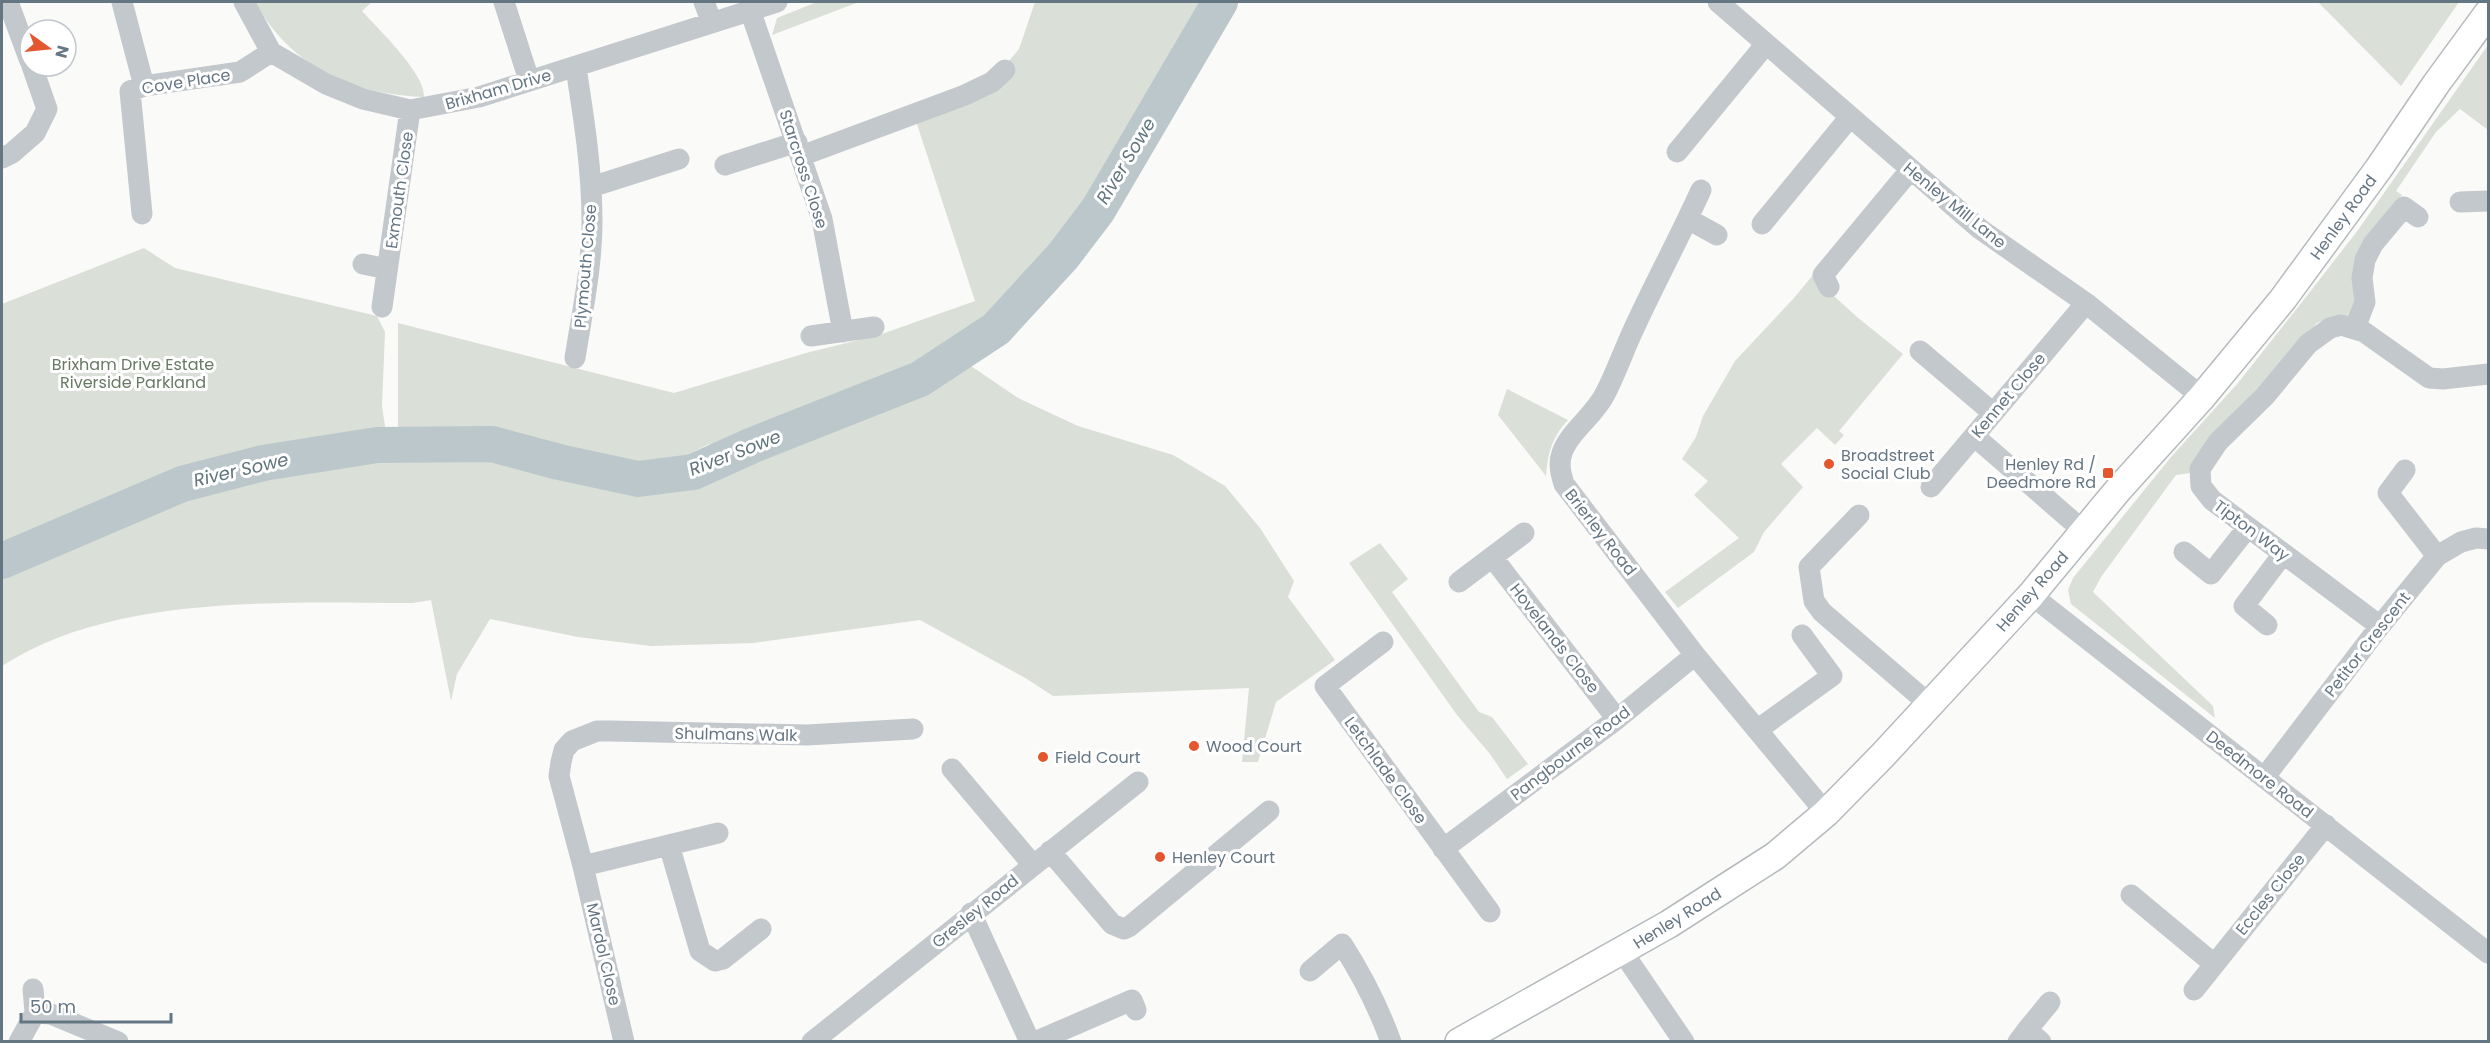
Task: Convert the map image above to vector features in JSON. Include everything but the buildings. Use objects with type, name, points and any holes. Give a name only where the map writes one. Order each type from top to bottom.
[{"type":"main road","name":"Henley Road","points":[[1459,1041],[1622,951],[1775,856],[1826,813],[1883,755],[2031,594],[2118,490],[2202,397],[2283,299],[2488,13]]},
{"type":"street","points":[[8,2],[18,29]]},
{"type":"street","points":[[122,2],[137,88],[142,213]]},
{"type":"street","points":[[244,2],[271,52]]},
{"type":"street","points":[[504,2],[529,80]]},
{"type":"street","points":[[705,2],[712,23]]},
{"type":"street","name":"Brixham Drive","points":[[271,52],[326,84],[363,99],[410,110],[479,97],[529,80],[576,68],[777,2]]},
{"type":"street","name":"Henley Mill Lane","points":[[1718,2],[1980,229],[2086,303],[2202,397]]},
{"type":"street","name":"Starcross Close","points":[[750,10],[822,219],[843,332]]},
{"type":"street","points":[[1677,152],[1766,44]]},
{"type":"street","name":"Cove Place","points":[[137,88],[240,72],[271,52]]},
{"type":"street","name":"Plymouth Close","points":[[575,358],[592,224],[588,149],[576,68]]},
{"type":"street","points":[[725,165],[799,149],[965,95],[992,82],[1005,70]]},
{"type":"street","points":[[2,158],[12,153],[35,133],[47,109],[36,78]]},
{"type":"street","name":"Exmouth Close","points":[[382,308],[410,110]]},
{"type":"street","points":[[1762,224],[1850,117]]},
{"type":"street","points":[[591,187],[679,159]]},
{"type":"street","points":[[1829,287],[1822,275],[1911,169]]},
{"type":"street","name":"Brierley Road","points":[[1701,190],[1631,335],[1606,393],[1591,417],[1568,442],[1559,462],[1564,484],[1695,655],[1826,813]]},
{"type":"street","points":[[2460,202],[2488,201]]},
{"type":"street","points":[[2418,217],[2404,207],[2373,244],[2364,260],[2362,278],[2365,302],[2355,328],[2429,378],[2444,379],[2488,374]]},
{"type":"street","points":[[1688,219],[1717,235]]},
{"type":"street","name":"Exmouth Close","points":[[363,264],[387,269]]},
{"type":"street","name":"Kennet Close","points":[[1931,487],[2086,303]]},
{"type":"street","name":"Tipton Way","points":[[2355,328],[2342,326],[2330,328],[2308,344],[2265,396],[2218,442],[2200,469],[2200,486],[2212,500],[2380,626]]},
{"type":"street","points":[[811,336],[874,327]]},
{"type":"street","points":[[1920,351],[1993,413]]},
{"type":"street","points":[[1974,436],[2071,520]]},
{"type":"street","points":[[2405,470],[2383,500],[2437,556]]},
{"type":"street","points":[[1858,515],[1809,567],[1814,601],[1822,612],[1929,704]]},
{"type":"street","points":[[2184,552],[2211,574],[2248,527]]},
{"type":"street","points":[[1459,582],[1524,533]]},
{"type":"street","name":"Petitor Crescent","points":[[2264,778],[2380,626],[2437,556],[2461,542],[2488,539]]},
{"type":"street","points":[[2267,625],[2244,606],[2283,554]]},
{"type":"street","name":"Hovelands Close","points":[[1493,558],[1617,719]]},
{"type":"street","name":"Deedmore Road","points":[[2031,594],[2488,953]]},
{"type":"street","points":[[1757,730],[1832,676],[1802,635]]},
{"type":"street","name":"Letchlade Close","points":[[1383,642],[1325,686],[1490,912]]},
{"type":"street","name":"Pangbourne Road","points":[[1443,849],[1617,719],[1695,655]]},
{"type":"street","name":"Shulmans Walk","points":[[564,750],[572,741],[597,732],[807,735],[913,729]]},
{"type":"street","name":"Mardol Close","points":[[564,750],[559,776],[583,866],[624,1041]]},
{"type":"street","points":[[952,769],[1033,865]]},
{"type":"street","name":"Gresley Road","points":[[812,1041],[1138,782]]},
{"type":"street","points":[[1050,851],[1112,924],[1124,929],[1269,811]]},
{"type":"street","name":"Eccles Close","points":[[2194,990],[2325,825]]},
{"type":"street","points":[[583,866],[718,833]]},
{"type":"street","points":[[669,844],[700,951],[715,961],[723,959],[761,930]]},
{"type":"street","points":[[2132,895],[2214,964]]},
{"type":"street","points":[[971,914],[1033,1041],[1132,1000],[1136,1010]]},
{"type":"street","points":[[1310,971],[1342,944],[1379,1009],[1391,1041]]},
{"type":"street","points":[[1622,951],[1684,1041]]},
{"type":"street","points":[[19,1041],[35,1013],[33,989]]},
{"type":"street","points":[[2029,1038],[2050,1002]]},
{"type":"street","points":[[35,1013],[51,1014],[118,1041]]},
{"type":"green space","points":[[255,2],[372,2],[362,11],[409,64],[423,87],[424,97],[372,90],[326,73],[287,44],[270,25]]},
{"type":"green space","points":[[817,2],[859,2],[772,35],[777,18]]},
{"type":"green space","points":[[1035,2],[1211,2],[1111,178],[1070,240],[1042,272],[988,323],[954,348],[901,377],[776,427],[707,445],[689,454],[675,466],[641,472],[595,466],[458,428],[398,433],[398,323],[674,393],[806,353],[879,335],[975,301],[913,112],[997,75],[1019,49]]},
{"type":"green space","points":[[2318,2],[2459,2],[2401,86]]},
{"type":"green space","points":[[2488,45],[2488,130],[2460,109],[2436,132],[2396,191],[2402,195],[2369,237],[2359,303],[2353,316],[2335,316],[2317,323],[2190,473],[2176,475],[2101,577],[2093,592],[2213,706],[2215,718],[2071,604],[2068,590],[2073,578],[2171,457],[2238,383],[2358,230]]},
{"type":"green space","name":"Brixham Drive Estate Riverside Parkland","points":[[144,248],[175,268],[377,316],[385,332],[382,406],[386,433],[361,437],[328,438],[299,449],[252,457],[165,481],[55,531],[28,537],[2,551],[2,304]]},
{"type":"green space","points":[[1812,276],[1857,317],[1903,354],[1839,431],[1844,435],[1835,445],[1817,428],[1781,464],[1803,487],[1764,532],[1754,552],[1678,608],[1665,592],[1739,538],[1694,495],[1708,481],[1682,459],[1696,437],[1703,416],[1735,361]]},
{"type":"green space","points":[[968,364],[1018,398],[1078,426],[1173,455],[1225,486],[1260,528],[1294,581],[1288,597],[1335,660],[1276,702],[1258,762],[1242,762],[1249,688],[1053,696],[1027,679],[920,620],[753,643],[651,646],[578,637],[490,619],[457,674],[451,701],[431,600],[413,603],[256,604],[201,607],[147,614],[95,625],[47,642],[2,666],[2,569],[19,557],[150,504],[250,473],[330,460],[405,461],[439,452],[491,453],[579,479],[636,492],[698,484],[859,418],[892,401],[924,391]]},
{"type":"green space","points":[[1507,389],[1568,420],[1552,446],[1546,476],[1498,415]]},
{"type":"green space","points":[[1380,543],[1408,579],[1392,592],[1479,712],[1492,717],[1528,764],[1507,779],[1490,754],[1457,715],[1349,563]]},
{"type":"waterway","name":"River Sowe","points":[[2,561],[182,484],[263,463],[377,445],[492,444],[559,462],[638,479],[693,472],[753,445],[920,379],[996,329],[1063,256],[1098,210],[1220,2]]},
{"type":"place","name":"Broadstreet Social Club","points":[[1829,464]]},
{"type":"place","name":"Henley Rd / Deedmore Rd","points":[[2108,473]]},
{"type":"place","name":"Wood Court","points":[[1194,746]]},
{"type":"place","name":"Field Court","points":[[1043,757]]},
{"type":"place","name":"Henley Court","points":[[1160,857]]}]
